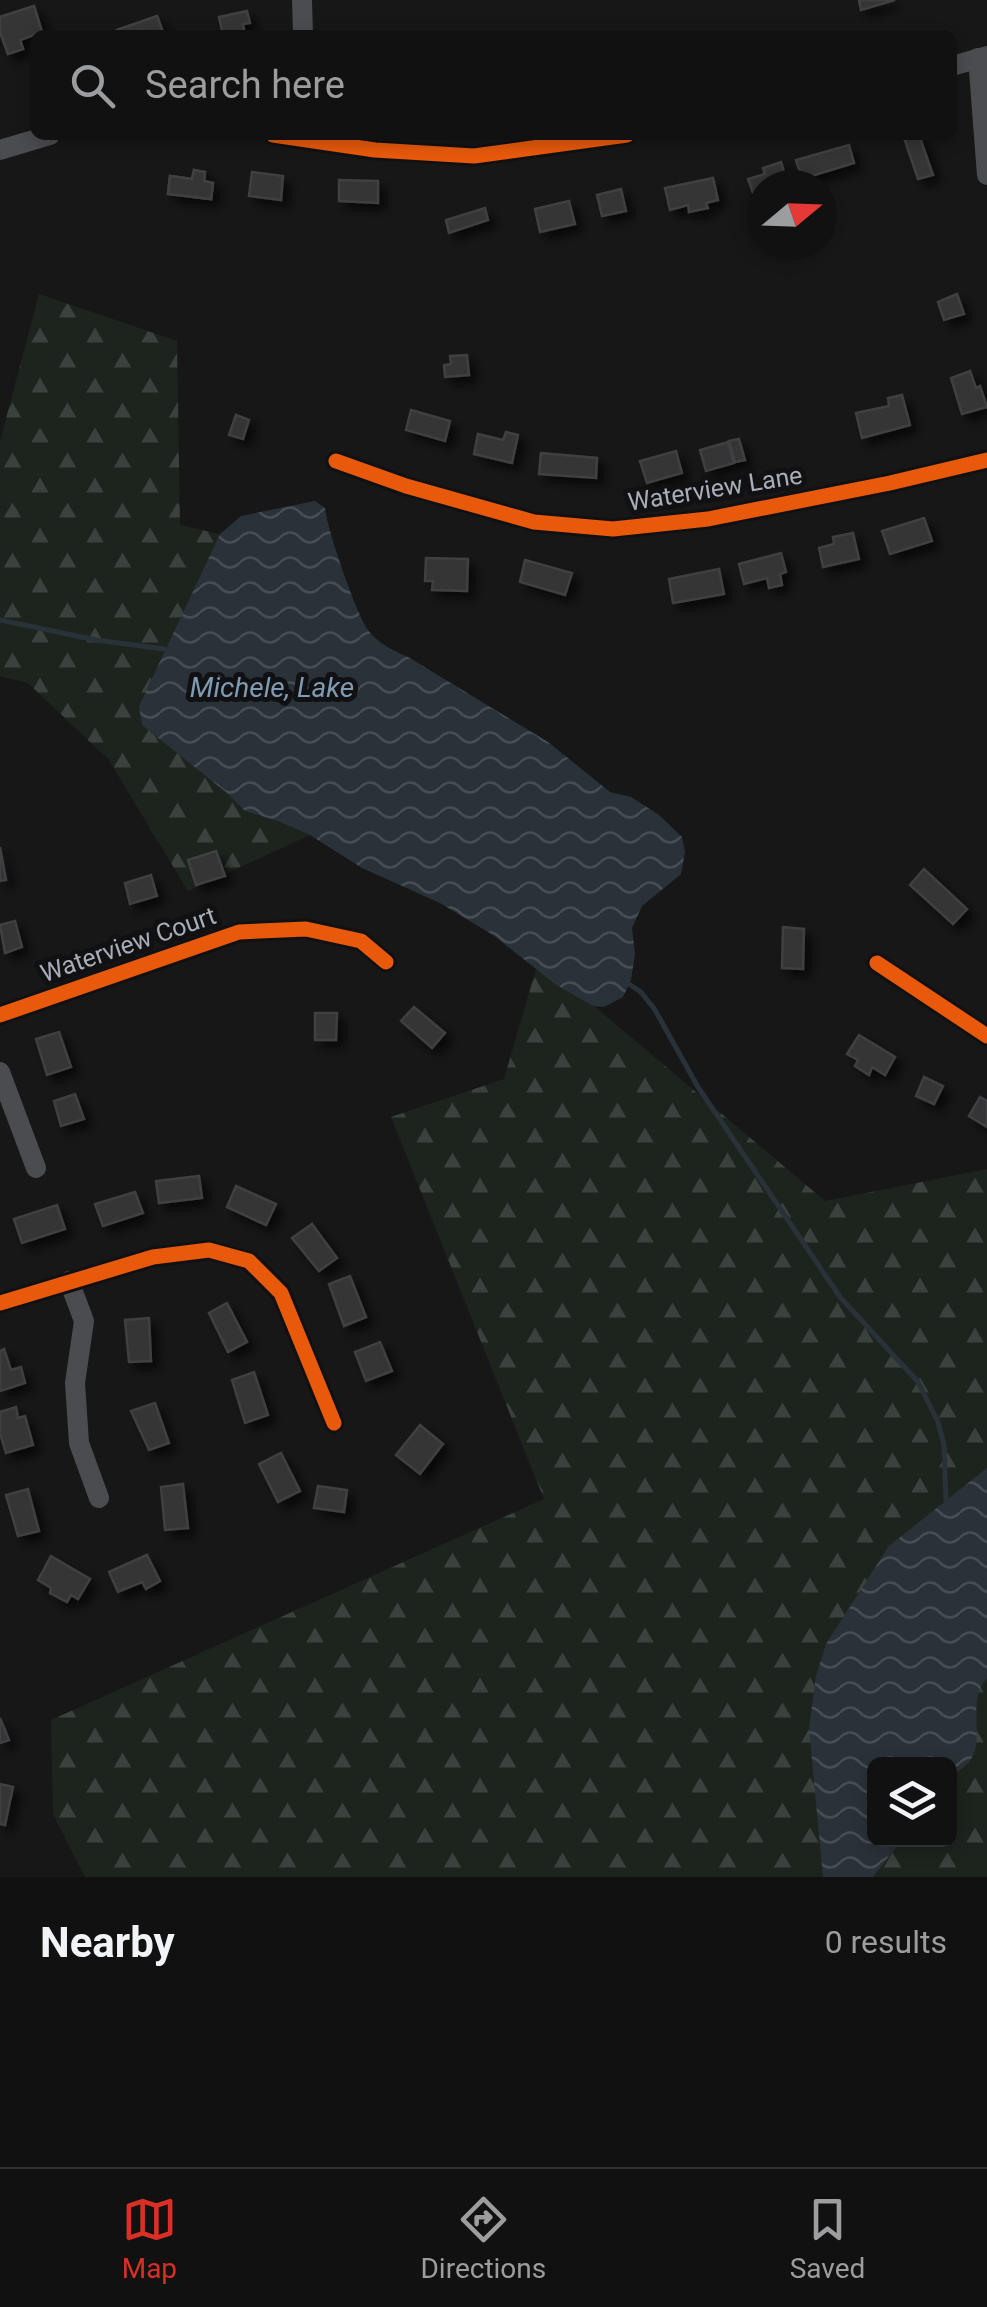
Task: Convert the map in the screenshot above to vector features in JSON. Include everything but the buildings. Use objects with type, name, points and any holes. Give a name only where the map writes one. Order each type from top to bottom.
[{"type":"street","points":[[302,0],[303,30]]},
{"type":"street","points":[[957,64],[982,57],[987,174]]},
{"type":"street","points":[[0,150],[33,140]]},
{"type":"street","points":[[317,140],[374,150],[474,156],[591,140]]},
{"type":"street","name":"Waterview Lane","points":[[336,461],[406,486],[534,522],[613,529],[708,519],[987,460]]},
{"type":"street","name":"Waterview Court","points":[[0,1015],[239,932],[306,929],[361,941],[386,962]]},
{"type":"street","points":[[877,964],[987,1036]]},
{"type":"street","points":[[0,1072],[36,1168]]},
{"type":"street","points":[[0,1303],[153,1257],[209,1250],[250,1261],[281,1293],[334,1423]]},
{"type":"street","points":[[70,1281],[84,1322],[76,1383],[79,1442],[99,1498]]},
{"type":"green space","points":[[39,294],[177,341],[180,525],[220,534],[139,706],[142,725],[245,811],[310,835],[188,891],[109,760],[28,683],[0,676],[0,441]]},
{"type":"green space","points":[[536,969],[594,1006],[825,1201],[987,1169],[987,1877],[85,1877],[53,1814],[51,1720],[544,1499],[391,1117],[504,1079]]},
{"type":"water","name":"Michele, Lake","points":[[315,501],[325,508],[350,589],[363,621],[376,639],[548,742],[610,792],[631,797],[659,815],[682,837],[685,852],[681,874],[642,906],[632,928],[635,954],[631,980],[623,997],[604,1007],[593,1006],[555,984],[493,935],[440,903],[362,868],[310,835],[245,811],[142,725],[139,706],[220,534],[241,516]]},
{"type":"water","points":[[987,1468],[987,1678],[977,1698],[974,1753],[957,1772],[957,1757],[867,1757],[867,1847],[897,1847],[873,1877],[823,1877],[809,1728],[816,1676],[826,1644],[889,1546]]},
{"type":"waterway","points":[[0,620],[164,649]]},
{"type":"waterway","points":[[629,984],[655,1010],[698,1087],[840,1297],[918,1382],[938,1422],[944,1445],[946,1501]]},
{"type":"cycle path","points":[[307,140],[375,150],[474,156],[591,140]]},
{"type":"cycle path","points":[[336,461],[406,486],[534,522],[613,529],[708,519],[987,460]]},
{"type":"cycle path","points":[[0,1015],[239,932],[306,929],[361,941],[386,962]]},
{"type":"cycle path","points":[[877,963],[987,1036]]},
{"type":"cycle path","points":[[0,1303],[153,1257],[209,1250],[249,1261],[281,1293],[334,1423]]}]
